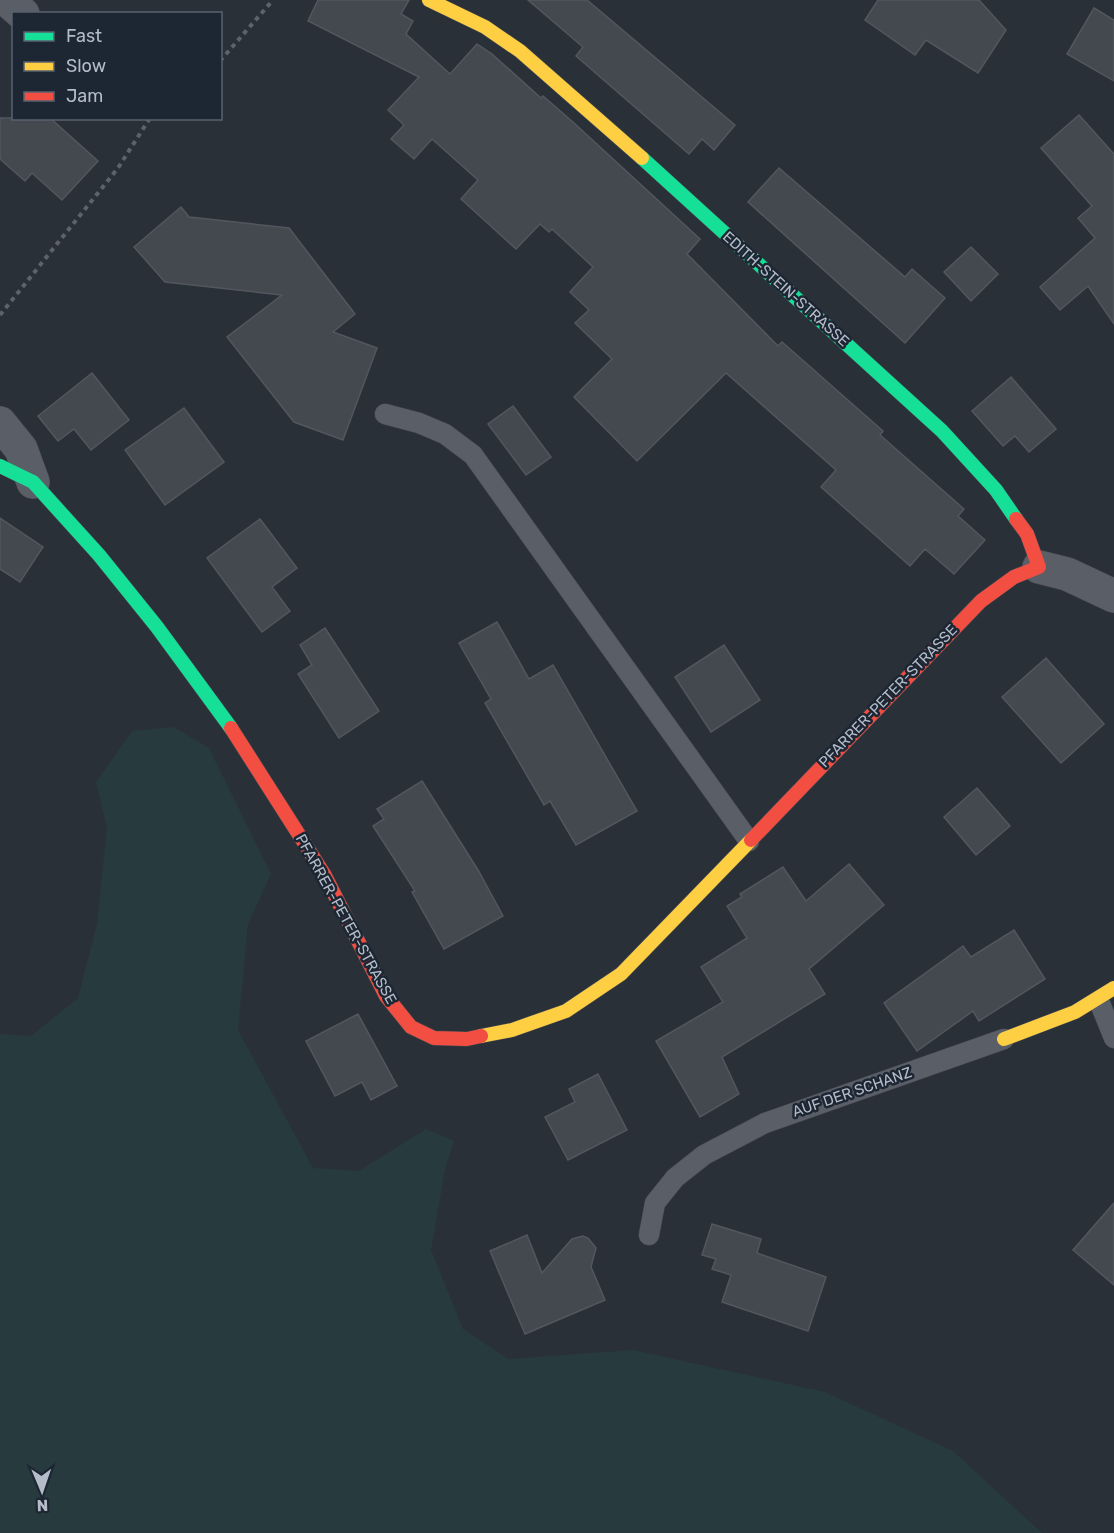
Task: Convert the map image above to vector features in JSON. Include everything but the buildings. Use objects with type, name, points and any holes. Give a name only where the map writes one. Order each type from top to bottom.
[{"type":"street","points":[[7,0],[21,12]]},
{"type":"street","name":"EDITH-STEIN-STRASSE","points":[[429,0],[485,27],[520,51],[639,155],[942,431],[996,490],[1027,534],[1039,567]]},
{"type":"street","points":[[0,423],[21,449],[33,482]]},
{"type":"street","name":"PFARRER-PETER-STRASSE","points":[[0,466],[33,482],[99,555],[150,618],[241,742],[324,874],[386,996],[411,1027],[434,1038],[467,1039],[512,1030],[566,1011],[621,974],[981,601],[1014,577],[1039,567]]},
{"type":"street","points":[[1039,567],[1066,574],[1114,596]]},
{"type":"street","name":"AUF DER SCHANZ","points":[[1004,1039],[1044,1025],[1098,1001],[1114,988]]},
{"type":"lane","points":[[386,414],[419,423],[445,434],[473,455],[749,841]]},
{"type":"lane","points":[[1098,1001],[1114,1038]]},
{"type":"lane","name":"AUF DER SCHANZ","points":[[649,1235],[655,1203],[675,1178],[704,1155],[765,1123],[1004,1039]]},
{"type":"path","points":[[222,59],[273,0]]},
{"type":"path","points":[[0,315],[118,168],[149,120]]},
{"type":"green space","points":[[173,727],[209,748],[271,874],[248,924],[238,1030],[313,1168],[359,1171],[426,1129],[454,1141],[445,1169],[431,1250],[463,1329],[508,1359],[633,1350],[825,1392],[953,1451],[1042,1533],[0,1533],[0,1034],[31,1036],[78,998],[97,924],[107,828],[96,782],[132,731]]},
{"type":"traffic: fast","points":[[642,158],[942,431],[996,490],[1016,519]]},
{"type":"traffic: fast","points":[[0,466],[33,482],[99,555],[157,627],[231,728]]},
{"type":"traffic: slow","points":[[429,0],[485,27],[520,51],[642,158]]},
{"type":"traffic: slow","points":[[481,1036],[512,1030],[566,1011],[621,974],[751,840]]},
{"type":"traffic: slow","points":[[1004,1039],[1075,1012],[1114,988]]},
{"type":"traffic: jam","points":[[751,840],[981,601],[1014,577],[1039,567],[1027,534],[1016,519]]},
{"type":"traffic: jam","points":[[231,728],[324,874],[386,996],[411,1027],[434,1038],[467,1039],[481,1036]]}]
